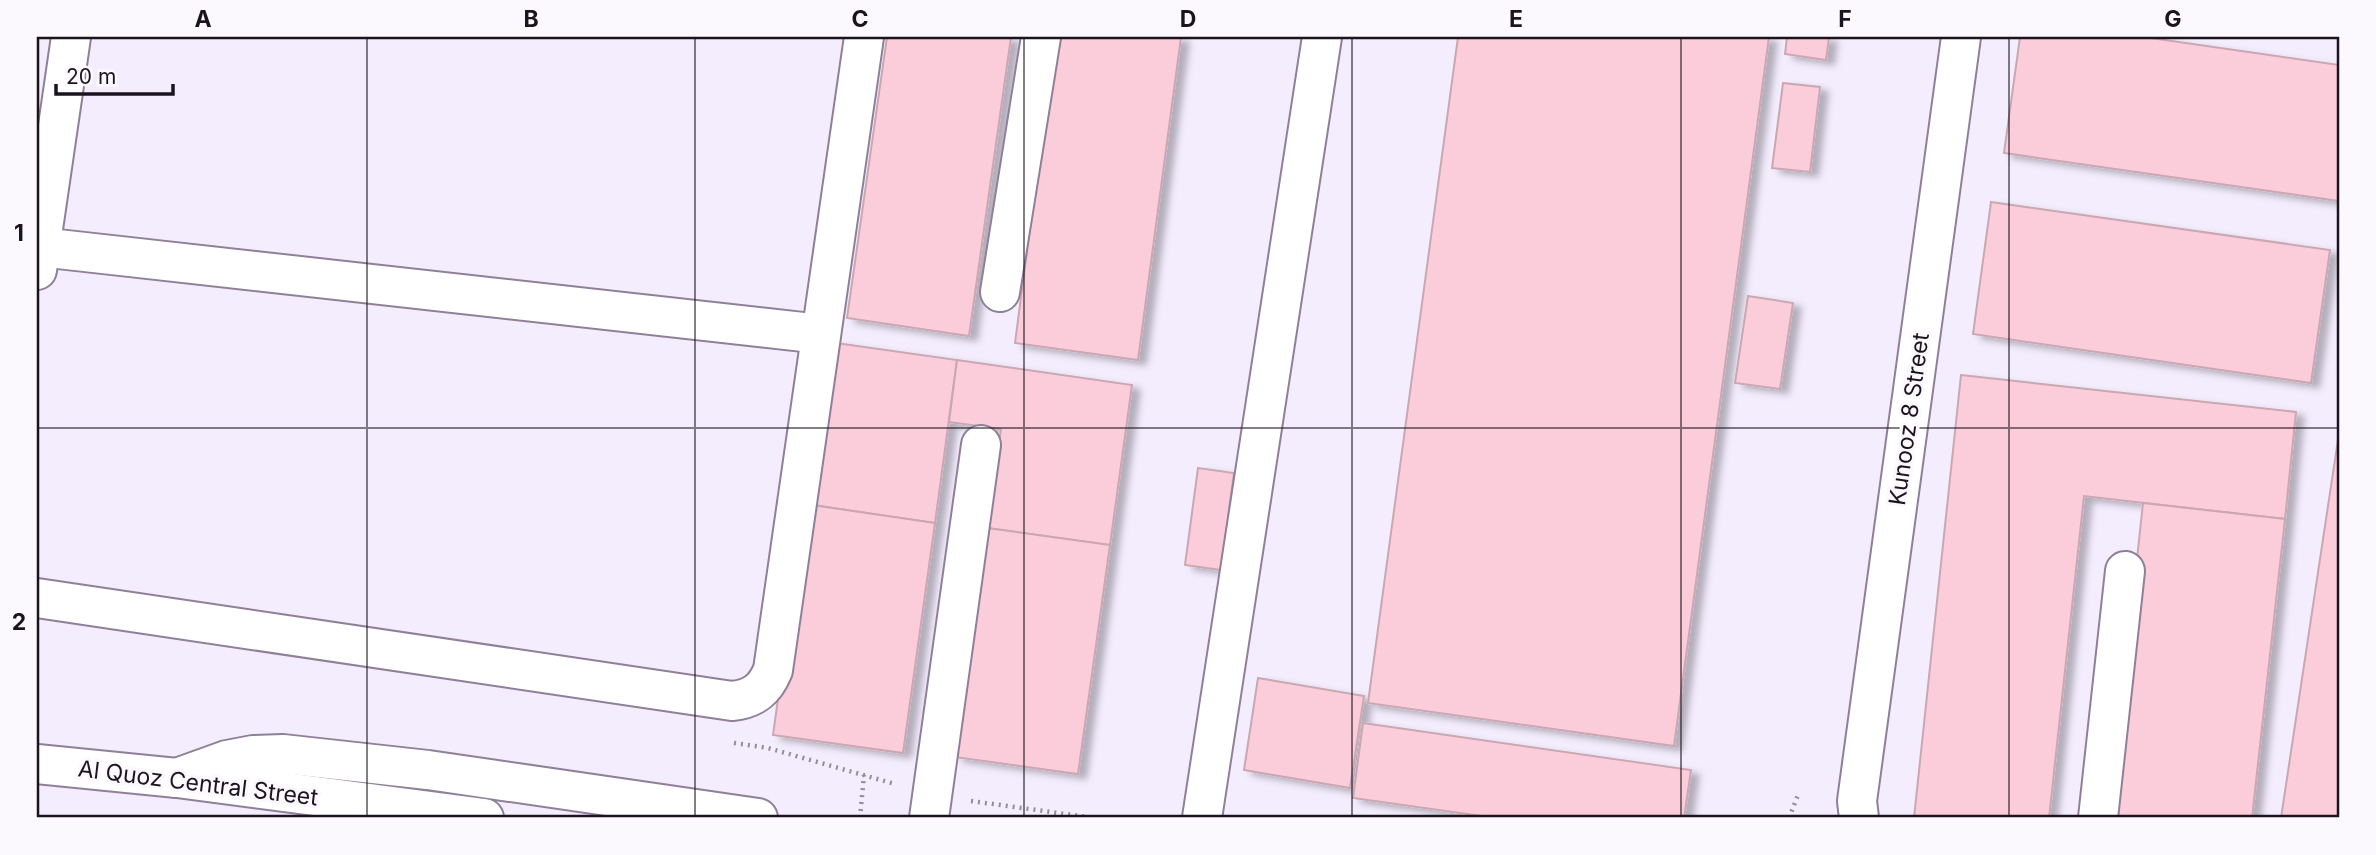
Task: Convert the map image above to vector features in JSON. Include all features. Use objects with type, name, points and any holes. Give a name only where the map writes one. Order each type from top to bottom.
[{"type":"street","points":[[71,37],[38,259],[821,334]]},
{"type":"street","points":[[37,598],[732,701],[745,700],[757,693],[767,683],[773,670],[864,37]]},
{"type":"street","points":[[1000,292],[1041,37]]},
{"type":"street","points":[[1202,818],[1322,37]]},
{"type":"street","name":"Kunooz 8 Street","points":[[1855,813],[1961,37]]},
{"type":"street","points":[[931,807],[981,445]]},
{"type":"street","points":[[2098,818],[2125,571]]},
{"type":"street","points":[[177,778],[227,760],[253,755],[283,754],[428,770],[758,818]]},
{"type":"street","name":"Al Quoz Central Street","points":[[37,764],[177,778],[484,818]]},
{"type":"path","points":[[727,742],[768,748],[864,775],[931,807],[1095,818]]},
{"type":"path","points":[[860,818],[864,775]]},
{"type":"path","points":[[1789,818],[1798,795]]},
{"type":"shaded area","points":[[37,37],[2339,37],[2339,818],[37,818]]},
{"type":"building","points":[[887,37],[1011,37],[969,336],[847,318]]},
{"type":"building","points":[[1055,37],[1181,37],[1138,360],[1015,343]]},
{"type":"building","points":[[1458,37],[1769,37],[1674,746],[1368,703]]},
{"type":"building","points":[[1787,37],[1829,37],[1826,60],[1785,54]]},
{"type":"building","points":[[2020,37],[2144,37],[2339,65],[2339,201],[2004,153]]},
{"type":"building","points":[[1783,83],[1820,87],[1810,172],[1772,168]]},
{"type":"building","points":[[1991,202],[2330,250],[2311,383],[1973,334]]},
{"type":"building","points":[[1748,296],[1793,303],[1780,389],[1735,383]]},
{"type":"building","points":[[836,343],[957,360],[935,523],[813,505]]},
{"type":"building","points":[[957,360],[1132,385],[1110,545],[987,528],[1001,429],[949,422]]},
{"type":"building","points":[[1961,375],[2296,412],[2285,519],[2084,496],[2049,818],[1914,818]]},
{"type":"building","points":[[2339,433],[2339,818],[2281,818]]},
{"type":"building","points":[[1198,468],[1234,473],[1221,570],[1185,565]]},
{"type":"building","points":[[2143,503],[2285,519],[2252,818],[2109,818]]},
{"type":"building","points":[[805,504],[935,523],[903,753],[773,735]]},
{"type":"building","points":[[987,528],[1110,545],[1078,774],[955,757]]},
{"type":"building","points":[[1258,678],[1364,696],[1350,788],[1244,770]]},
{"type":"building","points":[[1363,723],[1691,770],[1684,818],[1496,818],[1353,798]]}]
